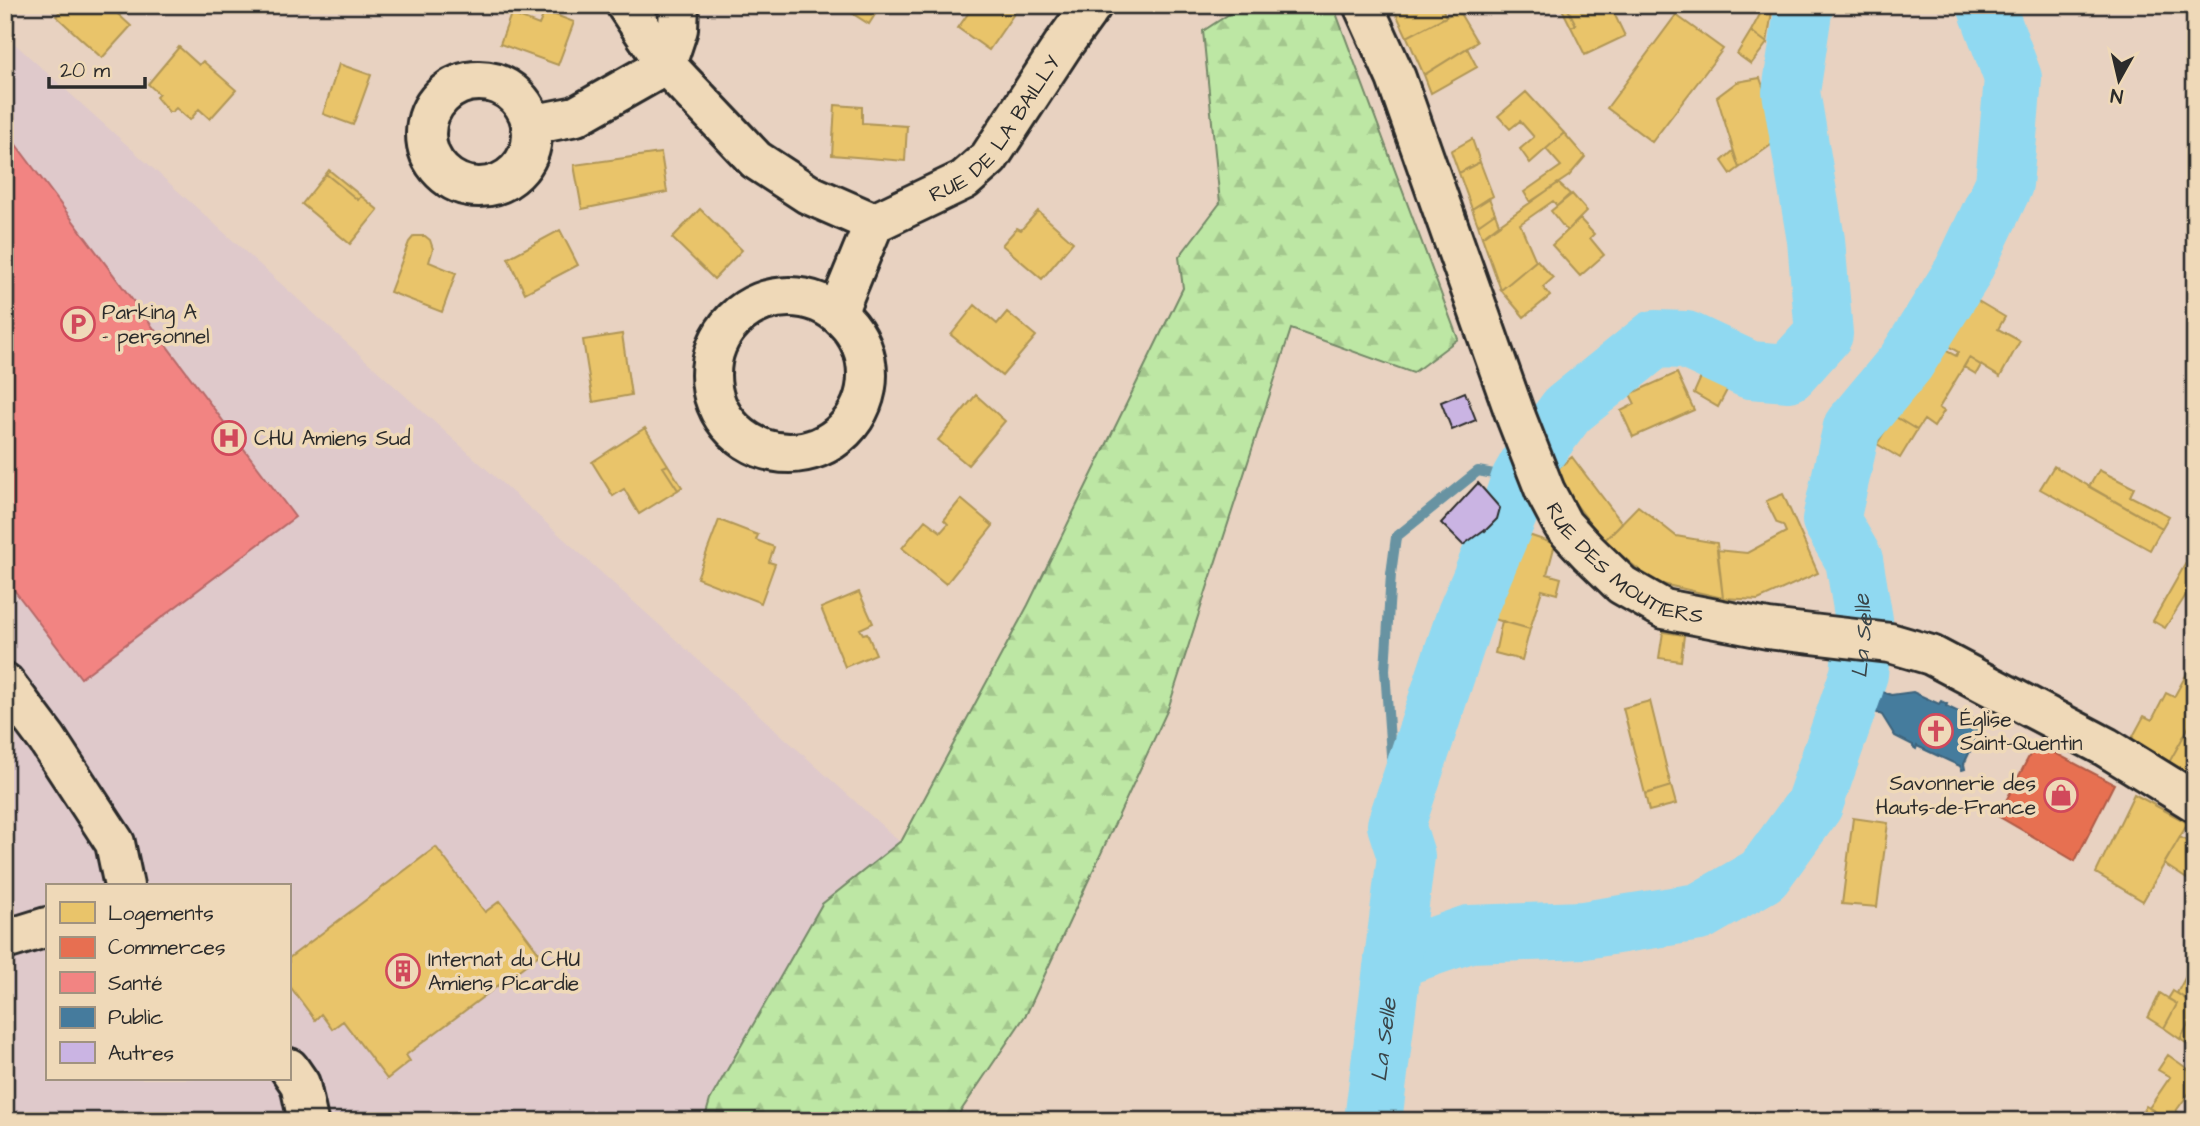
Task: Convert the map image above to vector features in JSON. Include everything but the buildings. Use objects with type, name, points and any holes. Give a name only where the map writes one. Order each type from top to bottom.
[{"type":"street","points":[[626,5],[666,65],[756,160],[808,194],[874,223],[837,313]]},
{"type":"street","points":[[531,125],[576,116],[666,65],[678,29],[679,5]]},
{"type":"street","name":"RUE DE LA BAILLY","points":[[874,223],[964,180],[989,158],[1093,5]]},
{"type":"street","name":"RUE DES MOUTIERS","points":[[1363,5],[1396,78],[1516,417],[1545,491],[1563,525],[1622,585],[1664,609],[1768,629],[1890,643],[1931,655],[2106,747],[2195,802]]},
{"type":"street","points":[[791,296],[815,301],[837,313],[855,333],[866,358],[867,385],[859,411],[842,432],[819,447],[792,453],[765,449],[741,437],[724,419],[714,397],[710,373],[715,348],[727,327],[744,310],[767,300],[791,296]]},
{"type":"street","points":[[5,683],[47,739],[116,842],[124,884]]},
{"type":"street","points":[[5,940],[46,927]]},
{"type":"street","points":[[290,1070],[300,1084],[308,1121]]},
{"type":"shaded area","name":"CHU Amiens Sud","points":[[5,35],[899,841],[720,1121],[5,1121]]},
{"type":"green space","points":[[1243,5],[1333,5],[1458,339],[1413,373],[1291,329],[1168,709],[1027,1013],[954,1121],[704,1121],[710,1100],[822,904],[902,840],[1028,605],[1183,288],[1179,257],[1220,203],[1203,31]]},
{"type":"waterway","name":"La Selle","points":[[1373,1121],[1406,856],[1396,825],[1466,614],[1508,515],[1520,479],[1533,456],[1567,410],[1655,339],[1686,340],[1750,370],[1789,373],[1824,334],[1816,240],[1791,92],[1804,5]]},
{"type":"waterway","name":"La Selle","points":[[1393,960],[1469,934],[1584,930],[1699,912],[1763,875],[1814,805],[1859,674],[1864,620],[1854,560],[1831,520],[1852,427],[1906,362],[1962,273],[2004,184],[2013,78],[1986,5]]},
{"type":"waterway","points":[[1396,825],[1385,670],[1396,537],[1478,471],[1520,479]]},
{"type":"place","name":"Parking A - personnel","points":[[78,324]]},
{"type":"place","name":"CHU Amiens Sud","points":[[229,438]]},
{"type":"place","name":"Église Saint-Quentin","points":[[1936,731]]},
{"type":"place","name":"Savonnerie des Hauts-de-France","points":[[2061,795]]},
{"type":"place","name":"Internat du CHU Amiens Picardie","points":[[403,971]]}]
